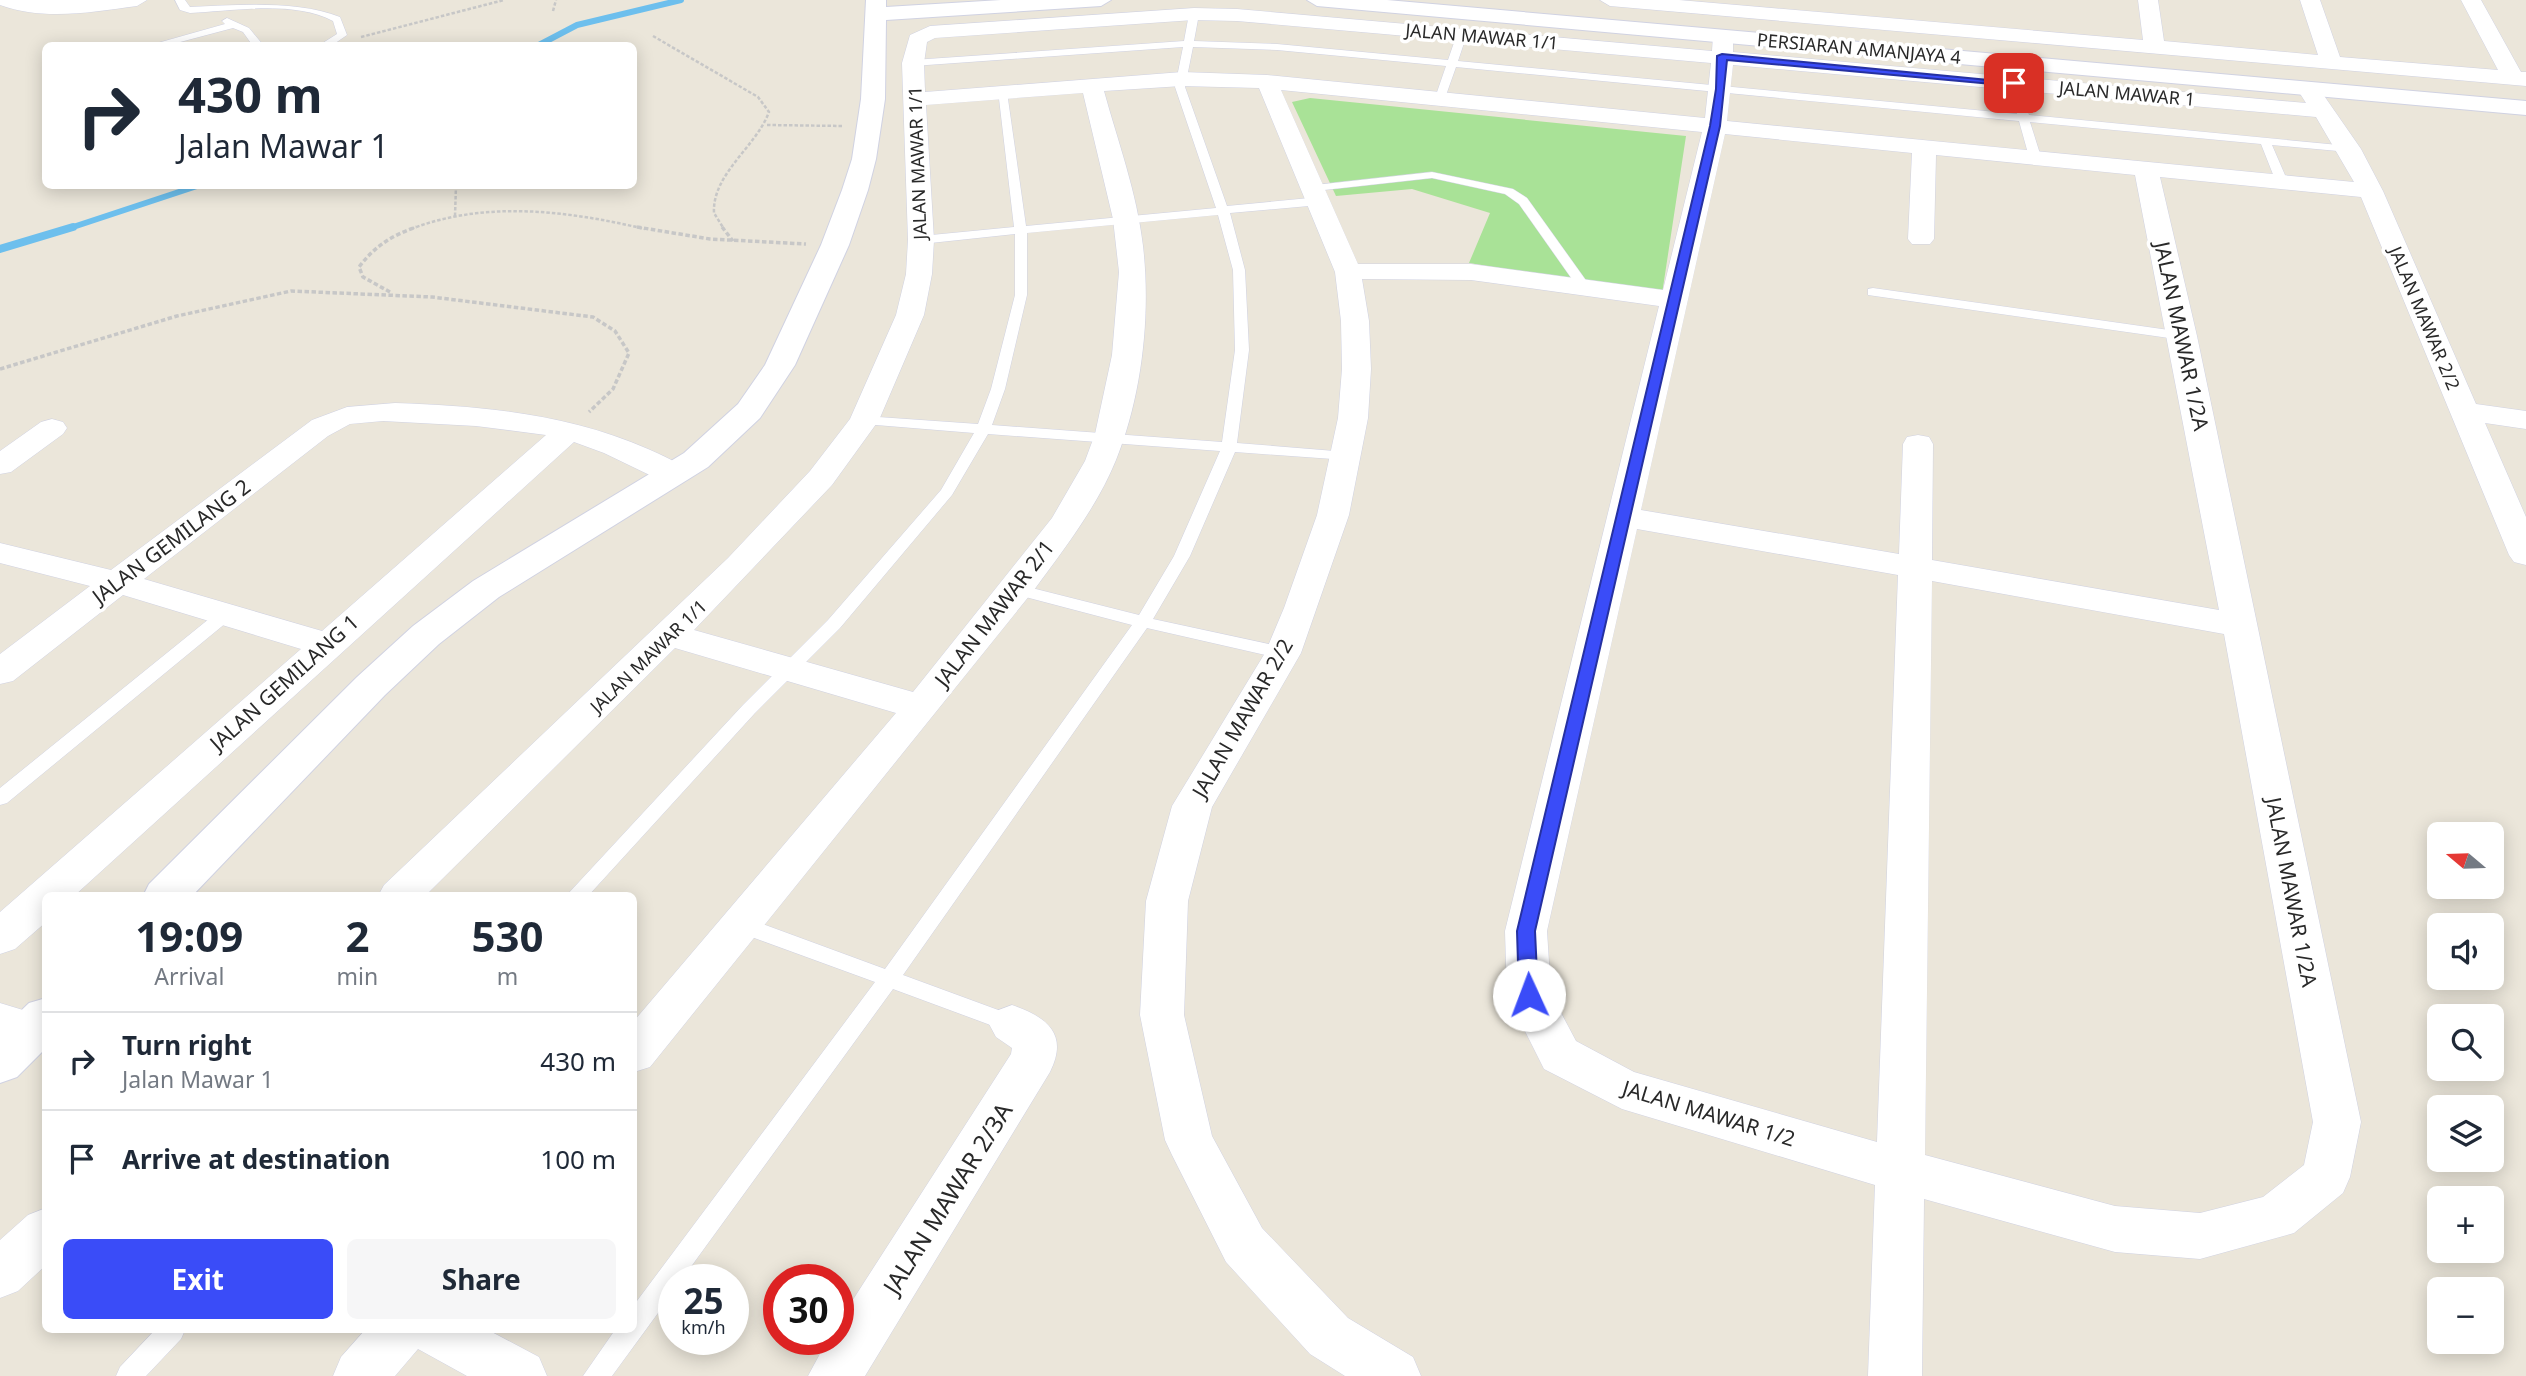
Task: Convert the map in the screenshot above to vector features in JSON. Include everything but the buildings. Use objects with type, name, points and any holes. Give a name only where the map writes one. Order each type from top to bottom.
[{"type":"street","points":[[4,0],[32,6],[137,0]]},
{"type":"street","points":[[876,6],[924,0]]},
{"type":"street","points":[[876,6],[1101,0]]},
{"type":"street","name":"PERSIARAN AMANJAYA 4","points":[[1317,0],[1343,1],[1722,60],[2315,100],[2519,93]]},
{"type":"street","name":"PERSIARAN AMANJAYA 4","points":[[1457,0],[2519,93]]},
{"type":"street","points":[[1610,0],[2331,61],[2519,93]]},
{"type":"street","points":[[2148,0],[2154,46]]},
{"type":"street","points":[[2310,0],[2331,61]]},
{"type":"street","points":[[2471,0],[2519,93]]},
{"type":"street","points":[[169,892],[371,686],[426,635],[496,582],[673,474],[715,444],[766,388],[780,365],[835,245],[855,190],[869,127],[876,6]]},
{"type":"street","name":"JALAN MAWAR 1/1","points":[[403,892],[670,635],[821,478],[864,420],[910,315],[919,274],[921,240],[913,63],[917,39],[930,32],[1194,13],[1462,34],[1722,60]]},
{"type":"street","name":"JALAN MAWAR 1","points":[[1722,60],[2014,83],[2315,100]]},
{"type":"street","name":"JALAN MAWAR 1/2","points":[[1722,60],[1715,126],[1621,516],[1526,931],[1529,995],[1560,1055],[1622,1089],[1902,1171]]},
{"type":"street","points":[[915,99],[1182,79],[1267,82],[2371,191]]},
{"type":"street","name":"JALAN MAWAR 2/2","points":[[1267,82],[1348,272],[1355,305],[1358,351],[1353,425],[1322,546],[1283,653],[1192,806],[1167,901],[1162,1015],[1189,1140],[1244,1245],[1329,1336],[1394,1376]]},
{"type":"street","name":"JALAN MAWAR 2/1","points":[[637,1049],[1016,589],[1072,509],[1095,470],[1109,438],[1129,333],[1131,270],[1126,221],[1092,86]]},
{"type":"street","name":"JALAN MAWAR 2/2","points":[[2315,100],[2349,149],[2371,191],[2526,555]]},
{"type":"street","points":[[1921,239],[1924,146]]},
{"type":"street","name":"JALAN MAWAR 1/2A","points":[[1902,1171],[2115,1229],[2200,1236],[2276,1217],[2326,1177],[2337,1122],[2183,336],[2146,168]]},
{"type":"street","points":[[1348,272],[1386,269],[1467,271],[1674,300]]},
{"type":"street","points":[[2465,411],[2526,420]]},
{"type":"street","name":"JALAN GEMILANG 2","points":[[0,672],[301,441],[345,416],[439,415],[512,420],[570,430]]},
{"type":"street","points":[[0,465],[52,428]]},
{"type":"street","points":[[570,430],[618,445],[673,474]]},
{"type":"street","name":"JALAN GEMILANG 1","points":[[50,892],[326,644],[570,430]]},
{"type":"street","points":[[1895,1376],[1918,444]]},
{"type":"street","points":[[1621,516],[2240,625]]},
{"type":"street","points":[[4,558],[117,582],[326,644]]},
{"type":"street","points":[[670,635],[922,706]]},
{"type":"street","name":"JALAN GEMILANG 1","points":[[0,937],[42,899]]},
{"type":"street","name":"JALAN MAWAR 2/3A","points":[[835,1376],[1034,1058],[1035,1040],[1012,1024]]},
{"type":"street","points":[[0,1274],[42,1235]]},
{"type":"street","points":[[360,1376],[397,1333]]},
{"type":"street","points":[[441,1333],[520,1376]]},
{"type":"lane","points":[[180,0],[183,8],[190,10],[256,5],[314,8],[330,13],[339,21],[342,35],[332,42]]},
{"type":"lane","points":[[190,10],[194,14],[236,24],[246,30],[256,42]]},
{"type":"lane","points":[[637,1321],[889,979],[1143,622],[1182,556],[1229,447],[1241,337],[1239,270],[1223,211],[1180,87],[1194,13]]},
{"type":"lane","points":[[167,42],[236,24]]},
{"type":"lane","points":[[1440,98],[1462,34]]},
{"type":"lane","points":[[913,63],[1189,44],[1277,47],[1452,65],[1722,60],[2024,116],[2349,149]]},
{"type":"lane","points":[[2014,83],[2035,157]]},
{"type":"lane","points":[[580,892],[834,624],[947,492],[983,429],[998,389],[1021,295],[1021,231],[1002,93]]},
{"type":"lane","points":[[2265,141],[2282,182]]},
{"type":"lane","points":[[921,240],[1223,211],[1432,175],[1509,191],[1522,201],[1584,286]]},
{"type":"lane","points":[[1873,292],[2183,336]]},
{"type":"lane","points":[[864,420],[1347,456]]},
{"type":"lane","points":[[1016,589],[1143,622],[1283,653]]},
{"type":"lane","points":[[0,798],[226,614]]},
{"type":"lane","points":[[742,925],[1012,1024]]},
{"type":"lane","points":[[129,1376],[169,1333]]},
{"type":"lane","points":[[596,1376],[628,1333]]},
{"type":"path","points":[[336,40],[405,28],[504,0]]},
{"type":"path","points":[[553,11],[556,0]]},
{"type":"path","points":[[653,36],[758,97],[769,112],[766,125],[746,149],[715,199],[713,212],[733,241]]},
{"type":"path","points":[[766,125],[869,127]]},
{"type":"path","points":[[456,189],[456,216]]},
{"type":"path","points":[[393,293],[363,277],[359,267],[364,255],[402,232],[456,216],[563,212],[677,235],[733,241],[835,245]]},
{"type":"path","points":[[0,369],[231,302],[291,291],[393,293],[593,317],[615,331],[629,353],[613,389],[570,430]]},
{"type":"green space","points":[[1310,98],[1686,136],[1662,294],[1469,263],[1490,213],[1412,189],[1336,196],[1292,102]]},
{"type":"waterway","points":[[545,42],[577,25],[681,0]]},
{"type":"waterway","points":[[67,229],[188,189]]},
{"type":"waterway","points":[[0,249],[73,227]]},
{"type":"route","points":[[1529,995],[1526,931],[1621,516],[1715,126],[1721,89],[1722,56],[2014,83]]}]
